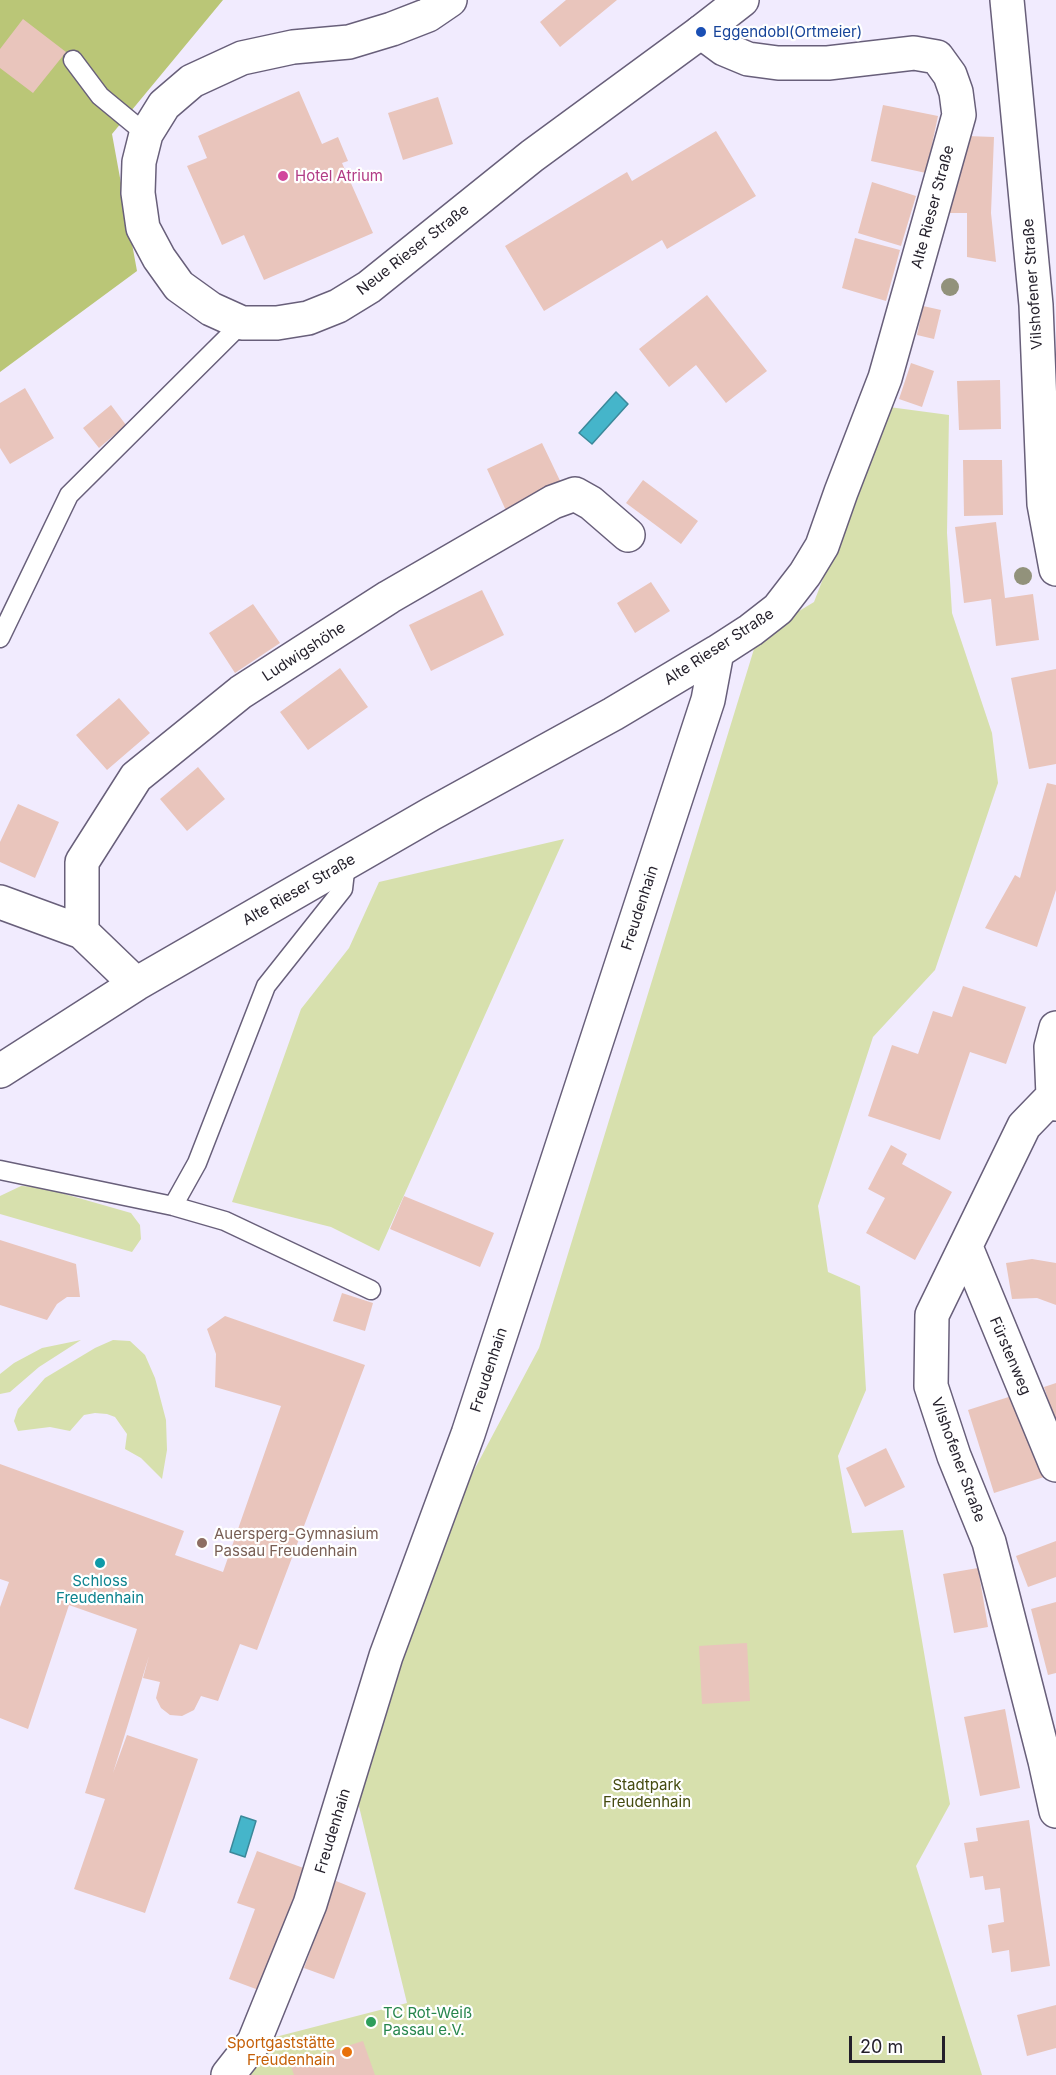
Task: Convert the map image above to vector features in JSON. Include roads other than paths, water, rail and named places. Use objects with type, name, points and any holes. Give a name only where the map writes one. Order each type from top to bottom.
[{"type":"street","name":"Neue Rieser Straße","points":[[450,0],[428,15],[349,42],[293,47],[242,58],[192,81],[164,105],[146,134],[139,162],[138,193],[143,228],[159,258],[179,286],[211,309],[242,323],[278,323],[308,318],[338,306],[369,287],[532,156],[742,0]]},
{"type":"street","name":"Vilshofener Straße","points":[[1007,0],[1036,305],[1044,504],[1056,569]]},
{"type":"street","name":"Alte Rieser Straße","points":[[0,1071],[136,984],[346,863],[613,714],[717,652],[778,609],[805,574],[822,546],[885,378],[959,115],[950,75],[937,57],[914,53],[828,63],[778,63],[748,59],[724,49],[701,32]]},
{"type":"street","name":"Ludwigshöhe","points":[[82,932],[82,862],[136,777],[241,692],[389,597],[553,502],[575,495],[591,503],[628,535]]},
{"type":"street","name":"Freudenhain","points":[[228,2075],[254,2042],[310,1904],[386,1656],[468,1434],[708,700],[717,652]]},
{"type":"street","points":[[0,902],[82,932],[136,984]]},
{"type":"street","name":"Vilshofener Straße","points":[[1056,1028],[1051,1047],[1055,1099],[1024,1126],[932,1315],[932,1386],[954,1456],[988,1542],[1056,1811]]},
{"type":"street","name":"Fürstenweg","points":[[966,1247],[1056,1465]]},
{"type":"lane","points":[[73,60],[100,96],[146,134]]},
{"type":"lane","points":[[0,638],[69,495],[242,323]]},
{"type":"lane","points":[[173,1206],[197,1163],[266,986],[343,889],[346,863]]},
{"type":"lane","points":[[0,1170],[173,1206],[225,1221],[371,1290]]},
{"type":"water","points":[[616,392],[628,404],[592,444],[579,433]]},
{"type":"water","points":[[241,1816],[256,1821],[245,1857],[230,1852]]},
{"type":"place","name":"Eggendobl(Ortmeier)","points":[[701,32]]},
{"type":"place","name":"Hotel Atrium","points":[[283,176]]},
{"type":"place","name":"Auersperg-Gymnasium Passau Freudenhain","points":[[202,1543]]},
{"type":"place","name":"Schloss Freudenhain","points":[[100,1563]]},
{"type":"place","name":"TC Rot-Weiß Passau e.V.","points":[[371,2022]]},
{"type":"place","name":"Sportgaststätte Freudenhain","points":[[347,2052]]},
{"type":"park label","name":"Stadtpark Freudenhain","points":[[647,1794]]}]
